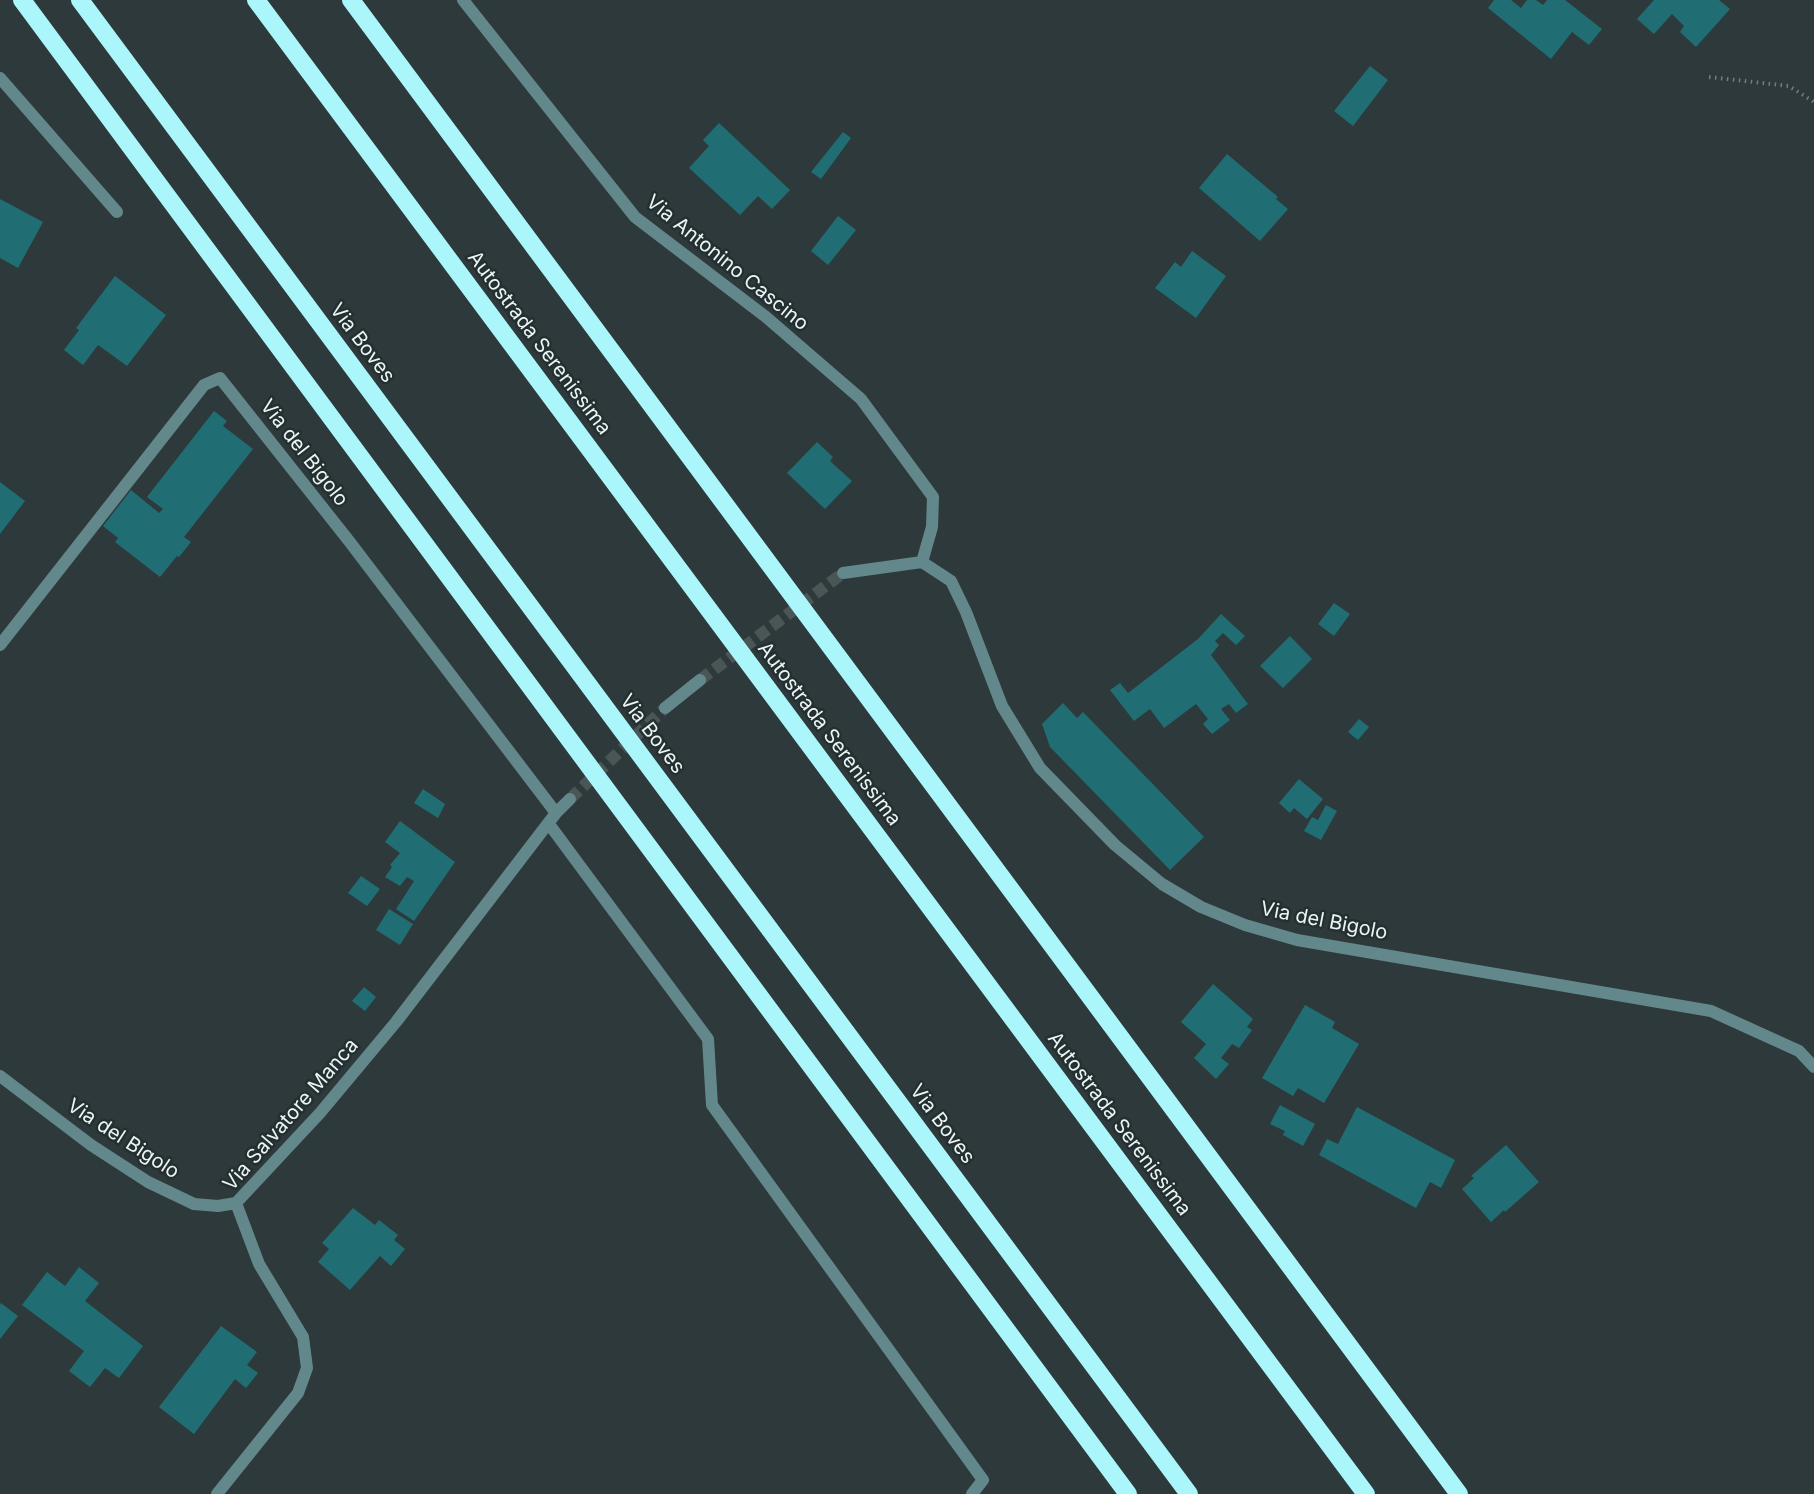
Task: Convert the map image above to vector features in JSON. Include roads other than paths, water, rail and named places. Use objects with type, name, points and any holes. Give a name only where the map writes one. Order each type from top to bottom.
[{"type":"highway","points":[[22,0],[1128,1494]]},
{"type":"highway","name":"Via Boves","points":[[80,0],[1189,1494]]},
{"type":"highway","name":"Autostrada Serenissima","points":[[256,0],[1366,1494]]},
{"type":"highway","points":[[351,0],[1460,1494]]},
{"type":"street","name":"Via Antonino Cascino","points":[[464,0],[635,217],[766,317],[861,399],[933,498],[932,527],[922,562]]},
{"type":"street","points":[[0,78],[117,212]]},
{"type":"street","name":"Via del Bigolo","points":[[0,645],[204,385],[219,378],[349,541],[556,813]]},
{"type":"street","points":[[843,573],[922,562]]},
{"type":"street","name":"Via del Bigolo","points":[[922,562],[951,581],[966,612],[1002,706],[1040,768],[1115,845],[1162,884],[1201,907],[1245,925],[1297,940],[1711,1011],[1800,1051],[1814,1067]]},
{"type":"street","points":[[665,708],[700,680]]},
{"type":"street","points":[[556,813],[570,799]]},
{"type":"street","name":"Via Salvatore Manca","points":[[218,1494],[298,1393],[307,1368],[303,1337],[259,1264],[236,1203],[320,1113],[396,1022],[556,813]]},
{"type":"street","points":[[549,824],[708,1039],[712,1105],[983,1480],[972,1494]]},
{"type":"street","name":"Via del Bigolo","points":[[0,1076],[91,1146],[148,1182],[194,1204],[218,1206],[236,1203]]},
{"type":"tunnel","points":[[700,680],[843,573]]},
{"type":"tunnel","points":[[570,799],[665,708]]}]
